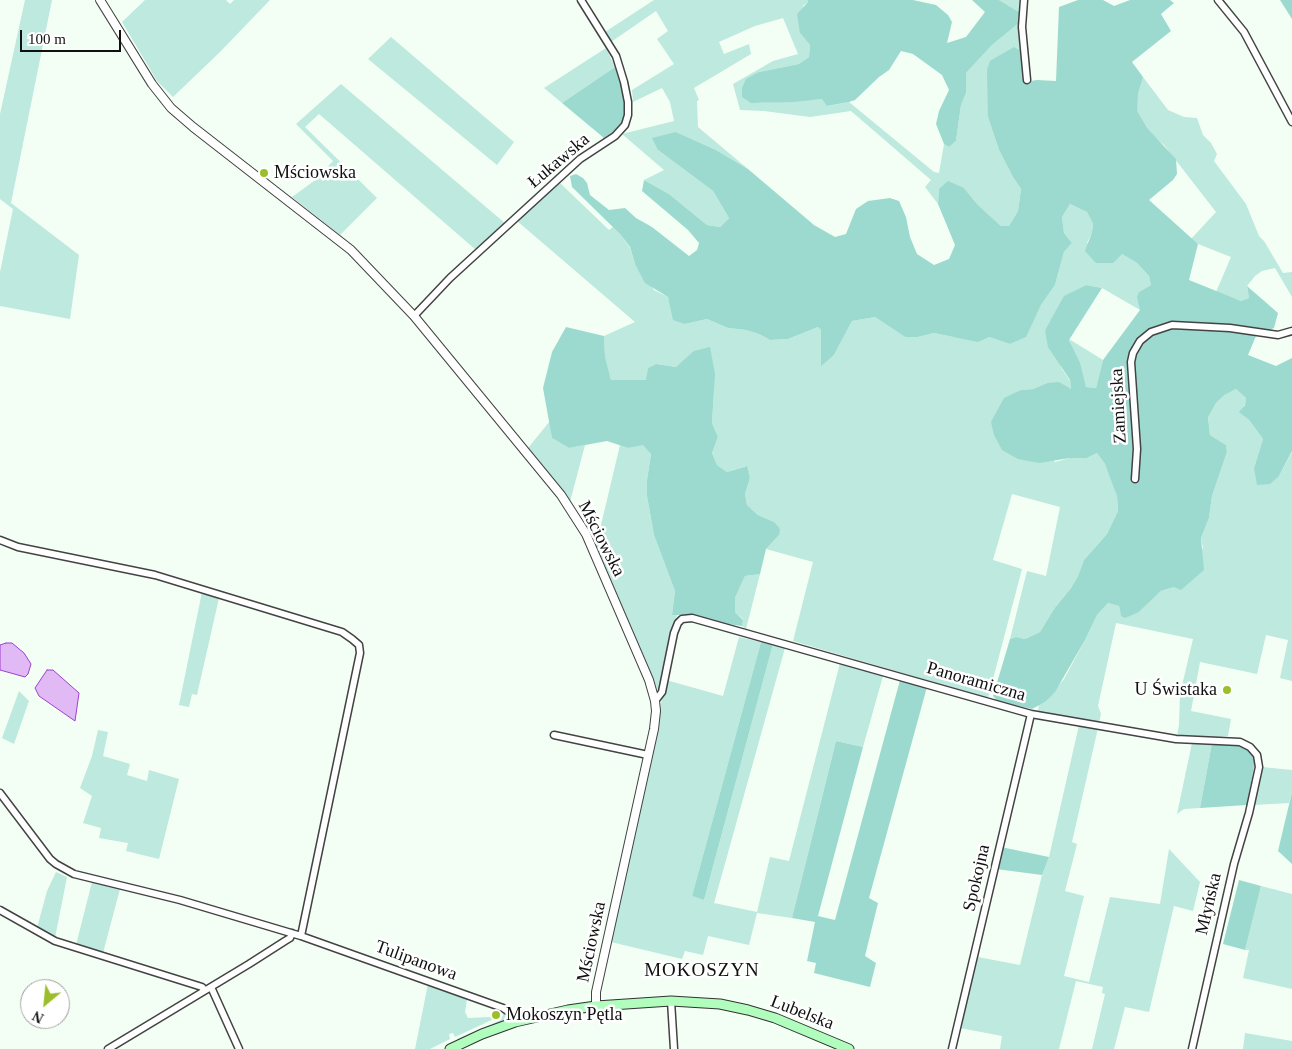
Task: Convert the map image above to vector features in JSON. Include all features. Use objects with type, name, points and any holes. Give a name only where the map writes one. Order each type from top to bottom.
[{"type":"main road","name":"Lubelska","points":[[450,1049],[514,1022],[568,1010],[596,1006],[670,1001],[720,1004],[759,1013],[849,1049]]},
{"type":"street","name":"Mściowska","points":[[100,0],[152,84],[171,108],[351,250],[414,316],[561,495],[586,534],[649,680],[655,701],[656,719],[596,992],[596,1006]]},
{"type":"street","name":"Łukawska","points":[[414,316],[450,278],[580,159],[614,136],[625,125],[628,115],[628,102],[616,56],[581,0]]},
{"type":"street","points":[[1024,0],[1022,27],[1027,80]]},
{"type":"street","points":[[1218,0],[1244,32],[1292,122]]},
{"type":"street","name":"Zamiejska","points":[[1135,479],[1137,449],[1131,362],[1133,353],[1140,341],[1151,332],[1172,325],[1230,328],[1278,335],[1292,330]]},
{"type":"street","points":[[0,540],[18,547],[155,576],[342,632],[352,638],[358,645],[360,653],[301,936]]},
{"type":"street","name":"Panoramiczna","points":[[655,701],[662,692],[674,633],[678,623],[682,619],[692,618],[1031,714],[1176,739],[1240,742],[1254,750],[1259,767]]},
{"type":"street","name":"Spokojna","points":[[952,1049],[1031,714]]},
{"type":"street","points":[[554,735],[648,755]]},
{"type":"street","name":"Młyńska","points":[[1192,1049],[1234,864],[1249,813],[1259,767]]},
{"type":"street","name":"Tulipanowa","points":[[0,793],[50,859],[65,870],[89,878],[180,900],[301,936],[502,1008],[509,1012],[514,1022]]},
{"type":"street","points":[[0,910],[55,942],[208,988]]},
{"type":"street","points":[[108,1049],[285,942],[292,933]]},
{"type":"street","points":[[208,988],[239,1049]]},
{"type":"street","points":[[670,1001],[674,1049]]},
{"type":"shaded area","points":[[25,0],[52,0],[11,203],[79,255],[70,319],[0,306],[0,272],[13,209],[0,199],[0,114]]},
{"type":"shaded area","points":[[145,0],[226,0],[230,4],[234,0],[270,0],[173,97],[157,81],[122,22]]},
{"type":"shaded area","points":[[654,0],[808,0],[803,6],[800,33],[810,45],[809,57],[799,64],[759,72],[758,103],[822,99],[828,106],[849,102],[934,172],[939,173],[944,144],[949,147],[956,141],[961,105],[966,93],[966,73],[992,45],[1019,23],[1022,52],[988,117],[999,150],[1021,189],[1018,211],[1009,226],[1001,226],[978,205],[964,188],[939,189],[938,204],[925,187],[931,180],[851,111],[810,117],[740,110],[733,84],[773,61],[798,54],[783,18],[755,26],[719,42],[724,54],[749,44],[751,54],[694,88],[699,100],[697,101],[698,127],[748,169],[716,150],[676,132],[658,150],[713,191],[729,218],[720,227],[707,225],[669,194],[644,180],[664,170],[622,134],[674,121],[670,102],[662,88],[633,102],[632,90],[674,64],[657,39],[668,31],[656,11],[611,42],[605,32]]},
{"type":"shaded area","points":[[808,0],[913,0],[936,5],[948,15],[952,22],[947,43],[966,37],[985,12],[972,0],[999,0],[1019,12],[1019,23],[992,45],[966,73],[966,93],[961,105],[956,141],[949,147],[944,144],[936,124],[939,111],[949,90],[942,75],[913,54],[901,51],[889,70],[855,100],[849,102],[827,106],[822,99],[751,103],[742,97],[742,88],[746,79],[759,72],[799,64],[809,57],[810,45],[800,33],[797,14]]},
{"type":"shaded area","points":[[999,0],[1020,0],[1019,12]]},
{"type":"shaded area","points":[[1078,0],[1103,0],[1114,6],[1130,0],[1170,0],[1174,3],[1161,14],[1171,31],[1132,62],[1143,77],[1138,93],[1137,111],[1147,128],[1176,159],[1177,174],[1173,180],[1149,200],[1198,244],[1189,280],[1241,301],[1249,298],[1247,286],[1278,313],[1274,328],[1256,336],[1248,355],[1276,366],[1292,358],[1292,451],[1279,476],[1270,484],[1257,485],[1254,468],[1263,439],[1249,420],[1239,412],[1245,405],[1246,398],[1236,389],[1224,395],[1216,403],[1208,417],[1210,435],[1226,445],[1227,452],[1212,496],[1209,518],[1201,538],[1204,570],[1181,590],[1174,587],[1161,591],[1139,612],[1125,618],[1121,616],[1119,606],[1108,603],[1097,615],[1055,692],[1045,702],[1032,709],[997,701],[993,696],[1010,639],[1016,637],[1025,639],[1040,632],[1054,609],[1071,588],[1084,560],[1107,534],[1118,511],[1117,496],[1105,464],[1097,453],[1087,458],[1070,458],[1039,463],[1018,459],[1002,450],[994,435],[991,422],[1004,398],[1021,390],[1059,382],[1071,389],[1070,380],[1048,347],[1045,330],[1064,296],[1086,285],[1102,288],[1069,340],[1080,363],[1086,387],[1096,388],[1103,360],[1140,310],[1137,297],[1139,292],[1151,285],[1149,276],[1137,263],[1122,254],[1113,263],[1096,263],[1085,251],[1093,224],[1087,212],[1070,204],[1062,217],[1064,233],[1072,243],[1064,252],[1055,285],[1041,305],[1026,337],[1010,344],[989,337],[978,342],[934,333],[918,337],[905,337],[875,317],[852,321],[834,355],[821,366],[821,330],[818,327],[788,339],[770,340],[759,334],[728,328],[707,319],[685,324],[673,320],[668,297],[645,283],[635,264],[630,247],[620,234],[572,187],[570,176],[576,174],[583,178],[587,183],[590,195],[609,210],[625,208],[689,256],[697,250],[699,243],[688,230],[642,191],[644,180],[669,194],[707,225],[720,227],[729,218],[713,191],[658,150],[652,138],[676,132],[716,150],[748,169],[814,225],[835,237],[846,234],[856,209],[868,201],[890,198],[899,201],[917,254],[934,265],[949,259],[955,245],[938,204],[939,189],[948,181],[964,188],[978,205],[1001,226],[1009,226],[1018,211],[1021,189],[999,150],[988,117],[987,70],[990,61],[1014,47],[1022,52],[1024,82],[1037,80],[1056,81],[1059,7]]},
{"type":"shaded area","points":[[1280,0],[1292,0],[1292,19]]},
{"type":"shaded area","points":[[391,37],[514,142],[497,165],[368,59]]},
{"type":"shaded area","points":[[606,48],[615,67],[562,103],[544,88]]},
{"type":"shaded area","points":[[615,67],[624,95],[625,117],[621,127],[604,138],[562,103]]},
{"type":"shaded area","points":[[1117,76],[1143,77],[1168,110],[1184,117],[1197,118],[1203,135],[1211,143],[1217,154],[1214,161],[1246,204],[1259,236],[1283,273],[1292,272],[1292,297],[1275,268],[1262,271],[1255,276],[1247,286],[1249,298],[1241,301],[1216,292],[1231,257],[1198,244],[1191,239],[1216,212],[1164,145],[1145,129]]},
{"type":"shaded area","points":[[341,84],[506,224],[476,250],[319,114],[305,127],[377,198],[340,235],[292,197],[314,181],[333,161],[296,124]]},
{"type":"shaded area","points":[[559,182],[609,230],[613,227],[620,234],[630,248],[635,264],[654,290],[668,297],[672,309],[685,324],[707,319],[728,328],[759,334],[770,340],[788,339],[818,327],[821,330],[821,365],[834,355],[852,321],[875,317],[905,337],[918,337],[934,333],[954,337],[989,337],[1010,344],[1025,337],[1041,305],[1055,285],[1064,252],[1072,243],[1064,233],[1062,217],[1070,204],[1087,212],[1093,224],[1087,243],[1122,254],[1137,263],[1149,276],[1151,285],[1139,292],[1140,310],[1102,288],[1086,285],[1065,296],[1045,330],[1062,369],[1070,381],[1071,389],[1047,383],[1033,389],[1021,390],[1014,394],[1055,462],[1070,458],[1087,458],[1097,453],[1110,475],[1117,496],[1118,511],[1107,534],[1084,560],[1071,588],[1054,609],[1040,632],[1025,639],[1016,637],[1010,639],[1027,571],[1046,576],[1060,507],[1012,494],[993,560],[1022,569],[988,698],[793,641],[813,562],[766,549],[779,535],[774,522],[758,515],[747,505],[745,494],[750,478],[746,466],[727,472],[717,465],[712,453],[718,437],[712,423],[714,390],[685,360],[676,367],[656,364],[648,368],[647,380],[611,380],[605,356],[604,336],[635,322],[517,221]]},
{"type":"shaded area","points":[[566,327],[604,336],[605,356],[611,380],[646,380],[648,368],[656,364],[676,367],[694,351],[710,347],[715,374],[712,423],[718,437],[712,453],[717,465],[727,472],[747,466],[750,478],[745,494],[747,505],[758,515],[774,522],[780,529],[779,535],[766,549],[760,574],[745,576],[735,598],[735,612],[743,620],[742,626],[695,615],[672,615],[675,591],[654,535],[647,496],[647,480],[651,454],[643,445],[628,448],[607,441],[569,448],[552,438],[543,388],[552,352]]},
{"type":"shaded area","points":[[1069,339],[1103,360],[1096,388],[1086,387]]},
{"type":"shaded area","points":[[1236,389],[1246,398],[1240,412],[1249,420],[1263,439],[1254,468],[1279,476],[1292,452],[1292,681],[1280,678],[1288,640],[1266,635],[1257,674],[1200,662],[1191,711],[1231,719],[1228,736],[1208,738],[1177,735],[1180,694],[1193,639],[1116,623],[1098,706],[1101,714],[1099,723],[1038,711],[1039,705],[1045,702],[1064,679],[1097,615],[1108,603],[1119,606],[1121,615],[1139,612],[1161,591],[1174,587],[1203,548],[1201,538],[1209,518],[1212,496],[1227,452],[1226,445],[1210,435],[1208,416],[1224,394]]},
{"type":"shaded area","points":[[550,421],[552,438],[569,448],[585,445],[570,502],[528,448]]},
{"type":"shaded area","points":[[643,444],[651,453],[647,496],[654,535],[675,591],[672,615],[677,615],[662,683],[660,688],[656,690],[596,546],[620,445],[628,448]]},
{"type":"shaded area","points":[[760,574],[746,629],[742,626],[743,619],[735,612],[735,598],[745,576]]},
{"type":"shaded area","points":[[202,592],[219,598],[197,695],[192,694],[189,707],[179,705]]},
{"type":"shaded area","points":[[739,637],[761,642],[692,896],[704,900],[773,644],[785,648],[714,903],[757,912],[770,857],[789,861],[840,663],[883,676],[863,747],[836,741],[792,918],[757,913],[749,945],[708,936],[703,955],[685,951],[682,959],[611,942],[666,680],[723,696]]},
{"type":"shaded area","points":[[761,642],[773,644],[704,900],[692,896]]},
{"type":"shaded area","points":[[12,643],[24,653],[31,664],[25,677],[0,670],[0,645]]},
{"type":"shaded area","points":[[47,670],[53,670],[79,693],[75,721],[39,696],[35,688]]},
{"type":"shaded area","points":[[900,680],[927,687],[869,898],[878,903],[865,956],[876,963],[870,987],[814,973],[816,963],[807,961],[815,922],[792,918],[836,741],[863,747],[818,916],[835,920]]},
{"type":"shaded area","points":[[19,691],[29,701],[14,744],[2,738]]},
{"type":"shaded area","points":[[1079,725],[1098,728],[1072,842],[1077,844],[1065,891],[1084,896],[1064,976],[1089,982],[1110,897],[1160,904],[1169,849],[1200,882],[1193,911],[1174,906],[1149,1012],[1125,1007],[1114,1049],[1092,1049],[1105,994],[1102,993],[1103,987],[1076,981],[1059,1049],[1000,1049],[1002,1036],[960,1028],[978,957],[1020,965],[1042,875],[1049,857]]},
{"type":"shaded area","points":[[98,730],[108,732],[103,756],[130,764],[127,775],[147,781],[149,770],[179,779],[159,859],[126,851],[128,843],[99,838],[101,828],[83,823],[92,796],[80,788],[92,756]]},
{"type":"shaded area","points":[[1192,743],[1212,743],[1200,808],[1184,809],[1177,814]]},
{"type":"shaded area","points":[[1212,743],[1239,746],[1250,750],[1255,761],[1247,805],[1200,808]]},
{"type":"shaded area","points":[[1262,767],[1292,770],[1292,792],[1289,803],[1254,805]]},
{"type":"shaded area","points":[[1292,792],[1292,864],[1278,851]]},
{"type":"shaded area","points":[[1001,847],[1049,857],[1042,875],[996,869]]},
{"type":"shaded area","points":[[56,872],[67,877],[55,938],[37,928],[47,891]]},
{"type":"shaded area","points":[[1239,880],[1261,886],[1245,950],[1223,944]]},
{"type":"shaded area","points":[[92,882],[120,889],[103,953],[76,945]]},
{"type":"shaded area","points":[[1261,886],[1292,894],[1292,989],[1243,978],[1249,950],[1245,950]]},
{"type":"shaded area","points":[[428,984],[467,999],[465,1012],[468,1018],[496,1018],[455,1037],[453,1033],[449,1034],[450,1039],[430,1049],[415,1049]]},
{"type":"shaded area","points":[[504,1012],[506,1018],[504,1022],[458,1041],[457,1039],[501,1020]]},
{"type":"shaded area","points":[[1245,1033],[1292,1041],[1292,1049],[1243,1049]]},
{"type":"place","name":"Mściowska","points":[[264,173]]},
{"type":"place","name":"U Świstaka","points":[[1227,690]]},
{"type":"place","name":"Mokoszyn Pętla","points":[[496,1015]]},
{"type":"district","name":"MOKOSZYN","points":[[702,971]]}]
